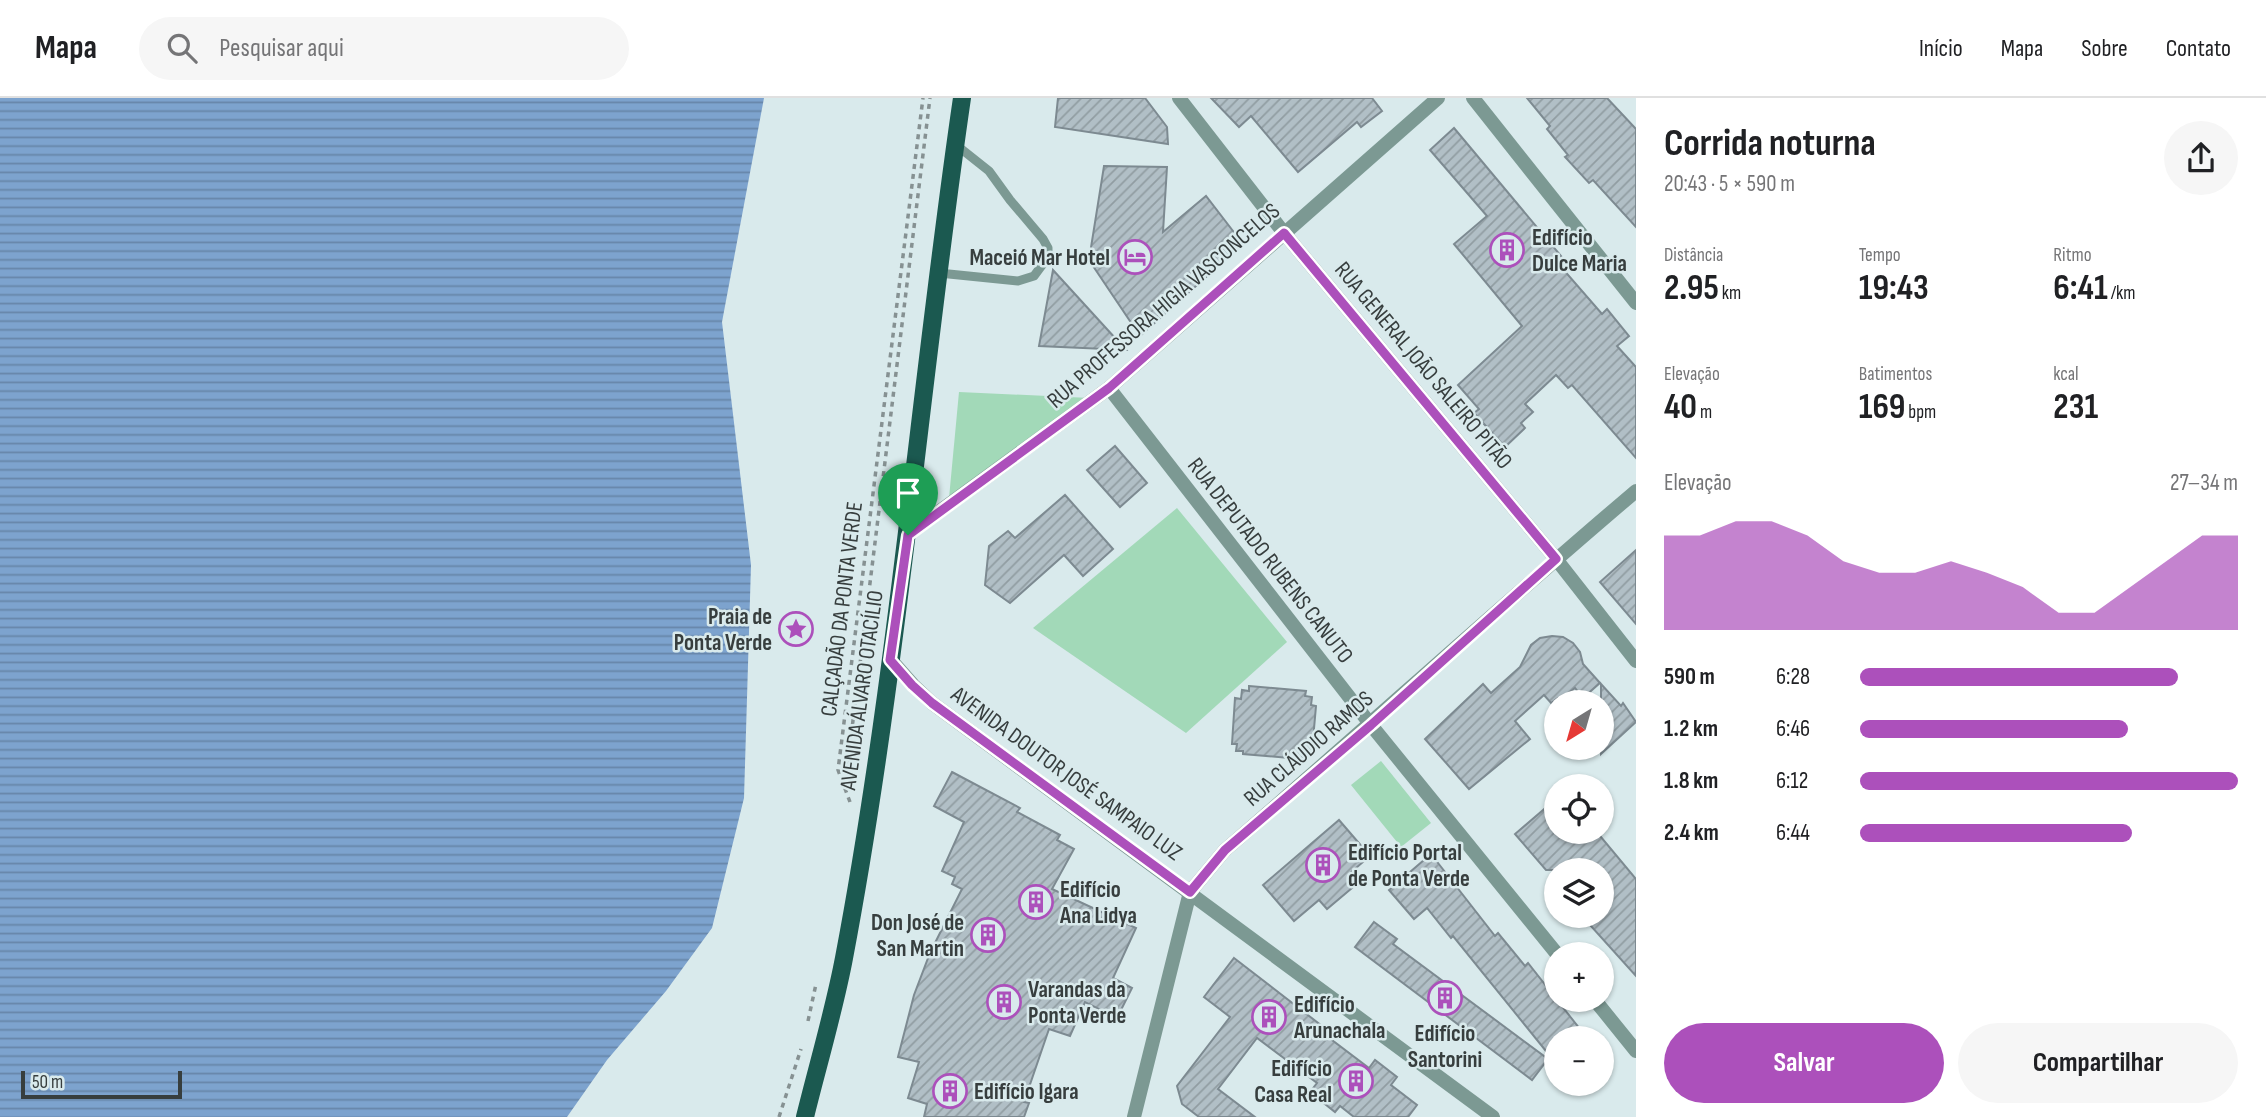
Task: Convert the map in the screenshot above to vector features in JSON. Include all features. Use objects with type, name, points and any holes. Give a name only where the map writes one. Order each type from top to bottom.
[{"type":"main road","name":"AVENIDA ÁLVARO OTACÍLIO","points":[[805,1117],[844,961],[869,814],[908,535],[926,364],[962,98]]},
{"type":"street","name":"RUA GENERAL JOÃO SALEIRO PITÃO","points":[[1179,98],[1284,233],[1556,559],[1636,660]]},
{"type":"street","name":"RUA PROFESSORA HIGIA VASCONCELOS","points":[[908,535],[1109,388],[1438,98]]},
{"type":"street","points":[[1473,98],[1636,303]]},
{"type":"street","name":"RUA DEPUTADO RUBENS CANUTO","points":[[1109,388],[1371,725],[1547,942]]},
{"type":"street","name":"RUA CLÁUDIO RAMOS","points":[[1137,1116],[1190,892],[1225,850],[1636,491]]},
{"type":"street","name":"AVENIDA DOUTOR JOSÉ SAMPAIO LUZ","points":[[890,660],[932,703],[1493,1117]]},
{"type":"street","points":[[1604,1012],[1636,1051]]},
{"type":"lane","points":[[939,273],[1018,281],[1034,276],[1048,257],[1044,239],[989,171],[955,144]]},
{"type":"path","name":"CALÇADÃO DA PONTA VERDE","points":[[850,803],[838,770],[923,98]]},
{"type":"path","points":[[856,793],[847,769],[930,98]]},
{"type":"path","points":[[805,1033],[817,983]]},
{"type":"path","points":[[779,1117],[802,1046]]},
{"type":"green space","points":[[959,392],[1090,398],[949,498]]},
{"type":"green space","points":[[1177,508],[1287,642],[1186,733],[1033,628]]},
{"type":"green space","points":[[1381,761],[1431,823],[1401,847],[1351,785]]},
{"type":"water","points":[[0,98],[764,98],[722,322],[751,565],[744,798],[712,928],[666,991],[607,1060],[567,1117],[0,1117]]},
{"type":"building","points":[[1058,98],[1145,98],[1167,127],[1168,144],[1055,127]]},
{"type":"building","points":[[1211,98],[1372,98],[1382,111],[1361,127],[1357,122],[1298,172],[1251,116],[1239,127]]},
{"type":"building","points":[[1527,98],[1607,98],[1636,129],[1636,227],[1593,180],[1589,183],[1565,157],[1568,155],[1547,129],[1550,126]]},
{"type":"building","points":[[1454,128],[1561,256],[1555,260],[1602,314],[1607,309],[1629,336],[1617,346],[1636,367],[1636,458],[1572,385],[1568,388],[1556,375],[1525,404],[1533,412],[1521,423],[1525,428],[1505,447],[1474,413],[1479,409],[1458,385],[1522,326],[1454,244],[1487,216],[1430,150]]},
{"type":"building","points":[[1104,166],[1167,167],[1163,232],[1206,196],[1243,244],[1140,336],[1089,260]]},
{"type":"building","points":[[1053,270],[1126,350],[1039,346]]},
{"type":"building","points":[[1115,446],[1147,483],[1120,507],[1087,470]]},
{"type":"building","points":[[1065,495],[1113,549],[1083,576],[1064,555],[1010,603],[985,585],[989,546],[1008,531],[1015,538]]},
{"type":"building","points":[[1636,550],[1636,624],[1600,582]]},
{"type":"building","points":[[1563,637],[1573,643],[1580,652],[1583,664],[1600,683],[1592,690],[1544,690],[1544,695],[1515,721],[1530,739],[1469,789],[1425,739],[1483,684],[1491,693],[1520,667],[1531,645],[1540,638]]},
{"type":"building","points":[[1249,686],[1306,691],[1305,696],[1312,697],[1311,705],[1316,706],[1312,751],[1308,751],[1308,757],[1300,759],[1243,754],[1243,751],[1236,751],[1237,744],[1232,744],[1235,698],[1241,699],[1242,690],[1249,691]]},
{"type":"building","points":[[1614,698],[1621,706],[1623,703],[1636,722],[1614,742]]},
{"type":"building","points":[[952,772],[1020,808],[1017,812],[1060,835],[1057,840],[1074,849],[1052,889],[1136,928],[1113,978],[1132,988],[1117,1018],[1085,1002],[1070,1036],[1049,1029],[1024,1102],[1029,1103],[1024,1117],[924,1117],[927,1104],[908,1098],[919,1062],[898,1057],[914,995],[930,953],[962,889],[952,884],[955,877],[942,871],[964,822],[934,806]]},
{"type":"building","points":[[1544,809],[1544,844],[1607,844],[1636,879],[1636,976],[1614,952],[1614,942],[1605,942],[1593,928],[1614,928],[1614,858],[1544,858],[1544,868],[1515,834]]},
{"type":"building","name":"Edifício Portal de Ponta Verde","points":[[1339,820],[1370,856],[1349,874],[1358,883],[1327,909],[1319,900],[1294,921],[1263,885]]},
{"type":"building","points":[[1431,854],[1495,936],[1498,933],[1525,966],[1528,963],[1544,983],[1544,1012],[1567,1012],[1578,1026],[1544,1026],[1544,1049],[1427,908],[1414,919],[1389,890]]},
{"type":"building","name":"Edifício Santorini","points":[[1374,922],[1397,939],[1393,944],[1544,1056],[1544,1064],[1532,1080],[1355,947]]},
{"type":"building","points":[[1234,958],[1335,1036],[1332,1040],[1369,1068],[1375,1060],[1397,1077],[1391,1085],[1417,1105],[1408,1117],[1354,1117],[1340,1106],[1335,1112],[1310,1092],[1317,1083],[1257,1038],[1218,1089],[1255,1117],[1199,1117],[1182,1104],[1177,1086],[1230,1017],[1204,997]]},
{"type":"place","name":"Edifício Dulce Maria","points":[[1507,250]]},
{"type":"place","name":"Maceió Mar Hotel","points":[[1135,257]]},
{"type":"place","name":"Praia de Ponta Verde","points":[[796,629]]},
{"type":"place","name":"Edifício Portal de Ponta Verde","points":[[1323,865]]},
{"type":"place","name":"Edifício Ana Lidya","points":[[1036,902]]},
{"type":"place","name":"Don José de San Martin","points":[[988,935]]},
{"type":"place","name":"Edifício Santorini","points":[[1445,998]]},
{"type":"place","name":"Varandas da Ponta Verde","points":[[1004,1002]]},
{"type":"place","name":"Edifício Arunachala","points":[[1269,1017]]},
{"type":"place","name":"Edifício Casa Real","points":[[1356,1081]]},
{"type":"place","name":"Edifício Igara","points":[[950,1091]]},
{"type":"route","points":[[1284,233],[1556,559],[1371,725],[1225,850],[1190,892],[932,703],[890,660],[908,535],[1109,388],[1284,233]]}]
